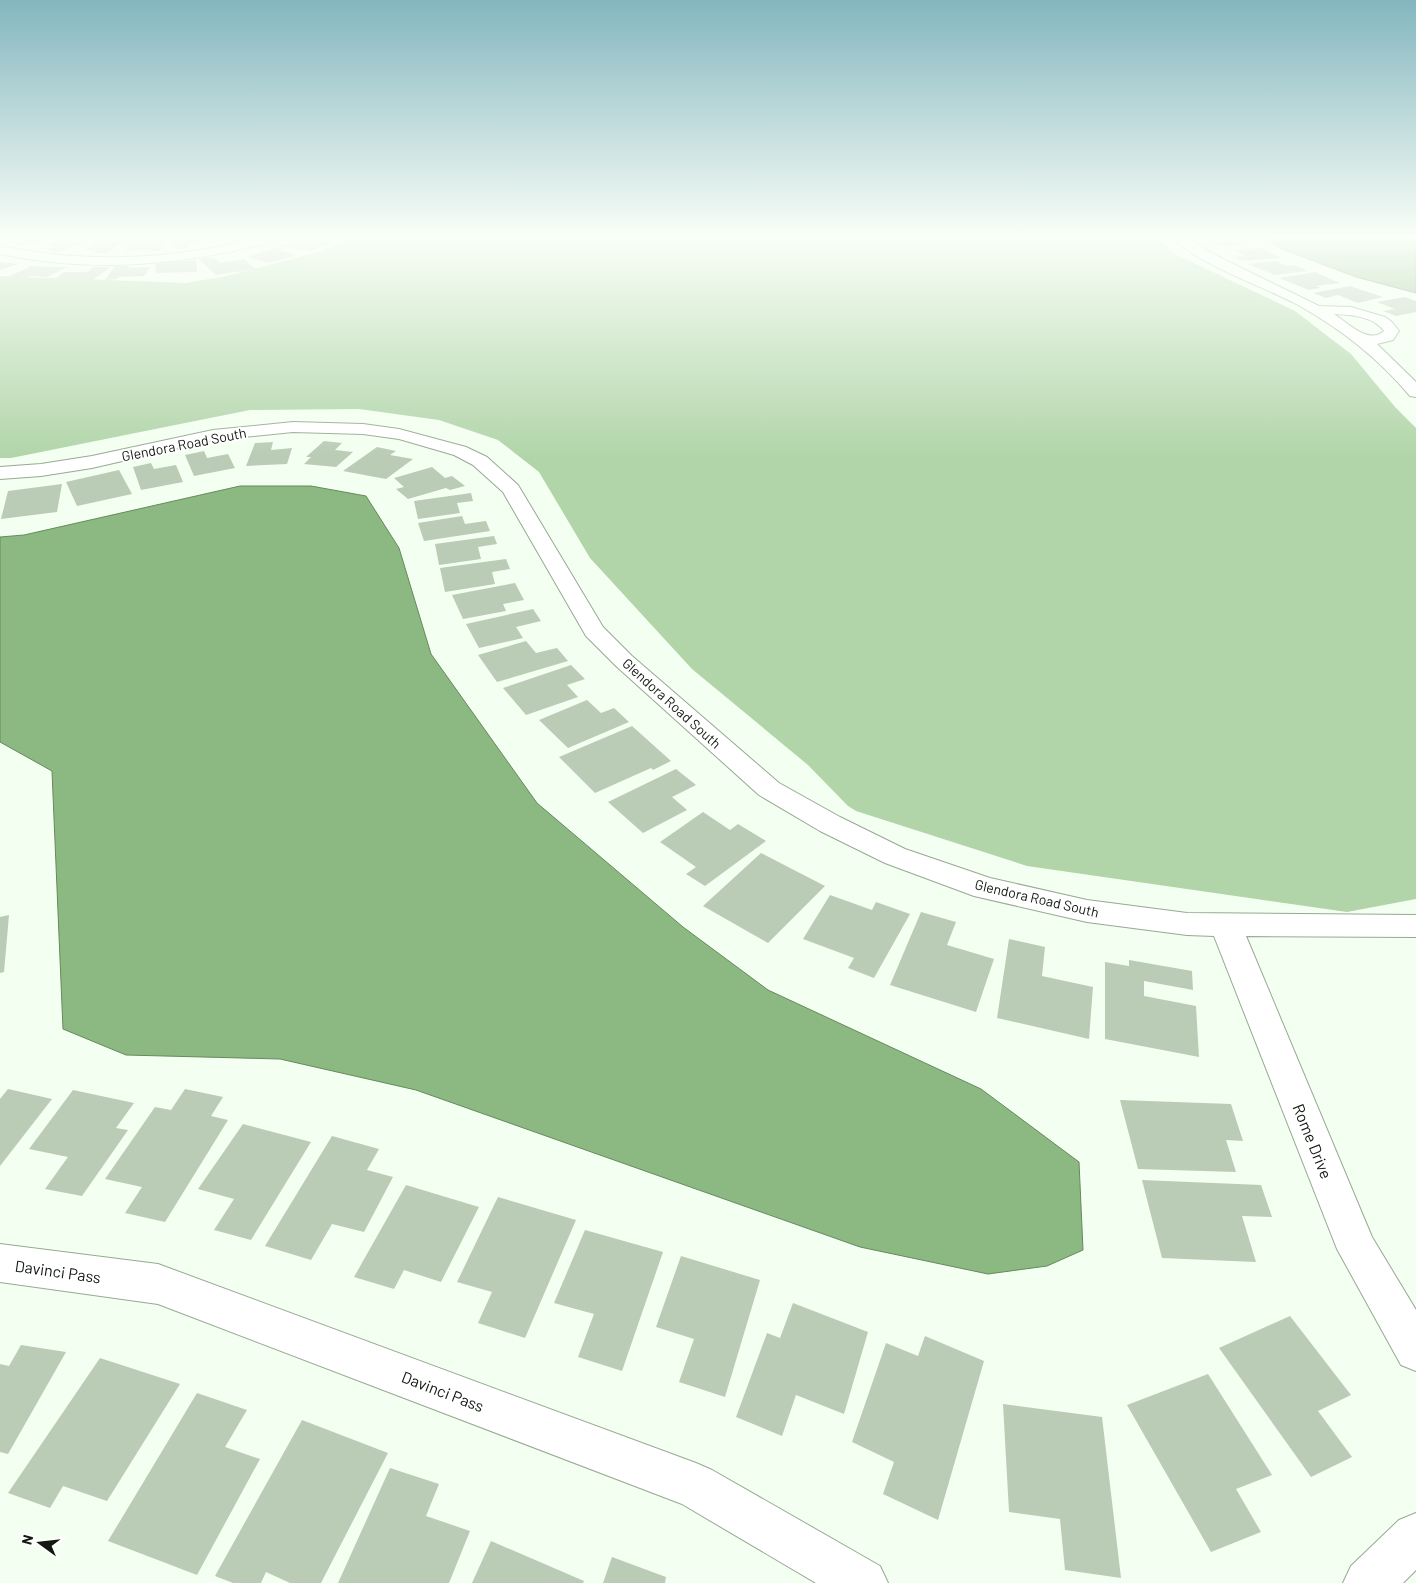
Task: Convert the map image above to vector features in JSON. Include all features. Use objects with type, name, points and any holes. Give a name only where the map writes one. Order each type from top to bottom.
[{"type":"street","points":[[1317,310],[1366,341],[1416,392]]},
{"type":"street","points":[[1331,310],[1351,311],[1366,315],[1386,324],[1392,331],[1386,338],[1366,341]]},
{"type":"street","name":"Glendora Road South","points":[[0,472],[41,470],[92,462],[213,436],[292,427],[328,427],[399,434],[460,451],[480,461],[511,490],[594,631],[624,661],[769,789],[830,824],[895,856],[985,888],[1087,911],[1187,924],[1416,926]]},
{"type":"street","name":"Rome Drive","points":[[1224,924],[1357,1249],[1416,1350]]},
{"type":"street","name":"Davinci Pass","points":[[0,1263],[158,1284],[696,1486],[863,1583]]},
{"type":"street","points":[[1368,1583],[1416,1537]]},
{"type":"shaded area","points":[[0,310],[1293,310],[1351,354],[1395,407],[1416,428],[1416,899],[1347,912],[1027,866],[856,811],[848,806],[808,765],[692,669],[590,558],[539,472],[498,440],[439,420],[359,409],[250,410],[11,458],[0,458]]},
{"type":"shaded area","points":[[240,486],[311,486],[366,496],[399,548],[431,654],[537,803],[683,927],[768,990],[981,1089],[1079,1162],[1083,1250],[1047,1266],[988,1274],[860,1247],[416,1090],[280,1059],[126,1055],[63,1029],[52,771],[0,742],[0,537],[24,535]]},
{"type":"building","points":[[1416,310],[1416,312],[1396,316],[1383,311]]},
{"type":"building","points":[[324,441],[342,443],[335,450],[353,452],[336,467],[304,464],[311,457],[306,457]]},
{"type":"building","points":[[273,442],[271,450],[292,448],[287,464],[246,466],[255,443]]},
{"type":"building","points":[[377,447],[396,451],[390,455],[413,459],[386,479],[343,471]]},
{"type":"building","points":[[204,451],[207,458],[228,454],[235,468],[194,476],[185,455]]},
{"type":"building","points":[[151,463],[154,469],[176,465],[183,482],[141,490],[133,467]]},
{"type":"building","points":[[432,467],[445,478],[452,476],[465,486],[450,490],[446,488],[408,499],[396,489],[404,487],[394,478]]},
{"type":"building","points":[[119,470],[132,494],[77,506],[66,482]]},
{"type":"building","points":[[62,484],[57,512],[1,519],[8,491]]},
{"type":"building","points":[[471,493],[473,501],[457,503],[460,513],[418,519],[414,501]]},
{"type":"building","points":[[462,516],[465,524],[486,521],[490,531],[424,541],[418,523]]},
{"type":"building","points":[[494,536],[497,544],[478,547],[481,559],[439,565],[435,544]]},
{"type":"building","points":[[506,559],[510,569],[492,572],[495,584],[445,592],[440,568]]},
{"type":"building","points":[[515,583],[524,600],[503,604],[506,611],[463,619],[452,595]]},
{"type":"building","points":[[533,609],[541,621],[516,627],[523,638],[479,648],[466,624]]},
{"type":"building","points":[[526,641],[536,653],[557,648],[568,661],[497,682],[478,655]]},
{"type":"building","points":[[571,665],[585,679],[567,685],[578,697],[526,715],[503,688]]},
{"type":"building","points":[[587,700],[601,713],[614,708],[629,722],[568,748],[539,720]]},
{"type":"building","points":[[632,726],[671,761],[595,793],[559,757]]},
{"type":"building","points":[[676,769],[696,785],[672,797],[687,810],[643,833],[608,802]]},
{"type":"building","points":[[703,812],[730,830],[738,824],[766,841],[705,886],[686,874],[696,867],[660,842]]},
{"type":"building","points":[[761,853],[825,886],[768,943],[703,906]]},
{"type":"building","points":[[830,895],[872,910],[876,902],[910,914],[874,978],[848,968],[854,958],[803,939]]},
{"type":"building","points":[[921,912],[956,922],[947,945],[994,959],[976,1012],[890,985]]},
{"type":"building","points":[[9,915],[4,972],[0,973],[0,917]]},
{"type":"building","points":[[1009,939],[1045,947],[1042,976],[1093,987],[1089,1039],[997,1018]]},
{"type":"building","points":[[1129,960],[1192,971],[1193,990],[1144,981],[1144,996],[1196,1006],[1199,1057],[1105,1039],[1105,962],[1129,966]]},
{"type":"building","points":[[8,1089],[52,1099],[0,1166],[0,1099]]},
{"type":"building","points":[[185,1089],[223,1097],[211,1116],[228,1120],[165,1222],[125,1213],[142,1187],[105,1179],[155,1107],[171,1110]]},
{"type":"building","points":[[73,1090],[134,1103],[116,1128],[128,1130],[82,1196],[45,1189],[68,1157],[29,1149]]},
{"type":"building","points":[[1120,1100],[1231,1104],[1243,1141],[1226,1140],[1236,1172],[1138,1169]]},
{"type":"building","points":[[243,1124],[311,1142],[251,1240],[214,1230],[234,1199],[198,1189]]},
{"type":"building","points":[[332,1136],[379,1149],[367,1170],[393,1177],[364,1232],[332,1224],[311,1260],[265,1246]]},
{"type":"building","points":[[1142,1180],[1261,1185],[1272,1217],[1242,1216],[1256,1262],[1162,1258]]},
{"type":"building","points":[[406,1185],[479,1207],[441,1282],[404,1270],[394,1289],[354,1277]]},
{"type":"building","points":[[498,1197],[576,1220],[525,1338],[478,1323],[492,1292],[457,1282]]},
{"type":"building","points":[[585,1230],[663,1252],[622,1371],[578,1357],[594,1314],[554,1303]]},
{"type":"building","points":[[681,1256],[760,1280],[725,1397],[679,1382],[694,1339],[656,1327]]},
{"type":"building","points":[[793,1303],[868,1332],[844,1414],[796,1395],[782,1436],[736,1417],[767,1333],[780,1338]]},
{"type":"building","points":[[1290,1316],[1351,1395],[1318,1411],[1352,1457],[1311,1477],[1219,1348]]},
{"type":"building","points":[[925,1336],[984,1361],[938,1520],[883,1494],[894,1462],[852,1442],[886,1343],[918,1356]]},
{"type":"building","points":[[21,1345],[66,1352],[8,1454],[0,1452],[0,1364],[9,1366]]},
{"type":"building","points":[[100,1358],[180,1384],[107,1501],[63,1486],[50,1508],[8,1493]]},
{"type":"building","points":[[1208,1374],[1272,1475],[1236,1489],[1261,1532],[1211,1552],[1127,1405]]},
{"type":"building","points":[[197,1393],[247,1410],[225,1447],[260,1459],[197,1575],[108,1541]]},
{"type":"building","points":[[1003,1404],[1102,1417],[1121,1578],[1065,1570],[1060,1519],[1009,1512]]},
{"type":"building","points":[[302,1420],[388,1453],[321,1583],[290,1583],[266,1572],[261,1583],[233,1583],[215,1576]]},
{"type":"building","points":[[390,1468],[439,1484],[426,1516],[470,1531],[449,1583],[338,1583]]},
{"type":"building","points":[[491,1541],[584,1581],[583,1583],[472,1583]]},
{"type":"building","points":[[612,1557],[666,1577],[665,1583],[603,1583]]}]
